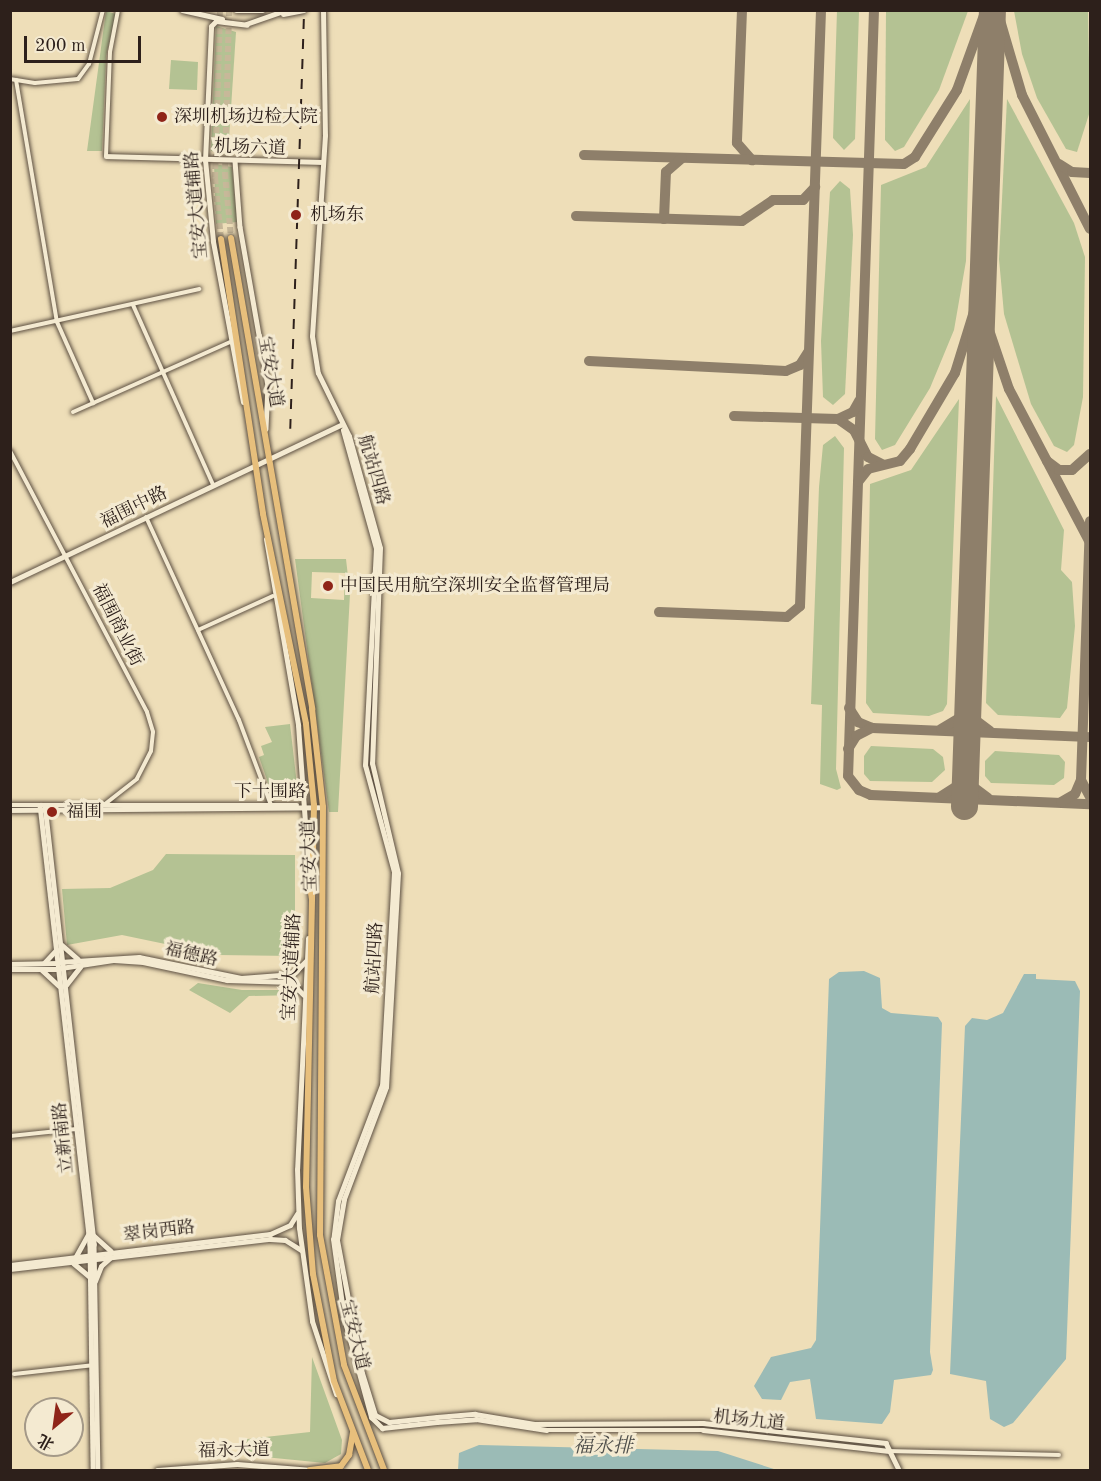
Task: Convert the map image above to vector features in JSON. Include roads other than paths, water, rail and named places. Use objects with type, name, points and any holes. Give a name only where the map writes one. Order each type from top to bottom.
[{"type":"main road","points":[[182,10],[247,25],[284,12],[304,10]]},
{"type":"main road","points":[[236,10],[262,10]]},
{"type":"main road","points":[[315,10],[323,13]]},
{"type":"main road","name":"航站四路","points":[[323,13],[325,135],[321,162],[312,336],[318,373],[342,425],[376,548],[365,765],[394,872],[382,1085],[338,1201],[333,1239],[344,1318],[371,1418],[382,1428],[437,1420]]},
{"type":"main road","name":"宝安大道辅路","points":[[247,25],[212,25],[205,160],[230,342],[247,417]]},
{"type":"main road","name":"宝安大道","points":[[231,238],[312,709],[323,807],[320,1235],[344,1365],[384,1470]]},
{"type":"main road","name":"宝安大道","points":[[221,239],[263,514],[306,724],[314,807],[315,918],[307,1128],[309,1235],[323,1332],[347,1418],[369,1470]]},
{"type":"main road","name":"宝安大道辅路","points":[[263,514],[273,596],[298,725],[305,807],[308,956],[298,1209],[301,1251],[320,1354],[347,1418]]},
{"type":"main road","points":[[308,874],[315,918]]},
{"type":"main road","points":[[10,964],[60,965]]},
{"type":"main road","points":[[10,969],[33,969],[60,965]]},
{"type":"main road","name":"翠岗西路","points":[[114,1255],[276,1233],[290,1225],[298,1209]]},
{"type":"main road","points":[[91,1234],[101,1246],[114,1255],[101,1266],[93,1279],[83,1268],[70,1260],[83,1249],[91,1234]]},
{"type":"main road","name":"翠岗西路","points":[[10,1269],[92,1257],[270,1239],[285,1240],[301,1251]]},
{"type":"main road","name":"翠岗西路","points":[[10,1264],[70,1260]]},
{"type":"main road","points":[[311,1470],[341,1466],[349,1455],[353,1432]]},
{"type":"main road","name":"福永大道","points":[[157,1470],[237,1464],[311,1470]]},
{"type":"street","points":[[93,403],[57,322],[13,79],[61,84],[78,79],[89,64],[103,10]]},
{"type":"street","points":[[106,156],[110,52],[118,10]]},
{"type":"street","name":"机场六道","points":[[106,156],[321,162]]},
{"type":"street","points":[[235,161],[240,227],[268,386],[266,437]]},
{"type":"street","points":[[10,331],[199,289]]},
{"type":"street","points":[[133,305],[213,485]]},
{"type":"street","points":[[73,412],[161,370],[230,342]]},
{"type":"street","name":"福围中路","points":[[10,582],[342,425]]},
{"type":"street","name":"福围商业街","points":[[10,451],[147,712],[153,732],[151,751],[137,779],[105,804]]},
{"type":"street","points":[[146,517],[198,630],[271,806]]},
{"type":"street","points":[[198,630],[273,596]]},
{"type":"street","name":"下十围路","points":[[10,810],[105,804],[305,807]]},
{"type":"street","name":"下十围路","points":[[10,805],[323,807]]},
{"type":"street","name":"立新南路","points":[[43,807],[60,939],[63,994],[91,1234],[96,1470]]},
{"type":"street","name":"立新南路","points":[[43,807],[56,947],[60,965]]},
{"type":"street","points":[[60,939],[69,955],[85,962],[68,978],[63,994]]},
{"type":"street","points":[[43,963],[54,956],[56,947]]},
{"type":"street","points":[[282,979],[299,972],[308,956]]},
{"type":"street","name":"福德路","points":[[60,965],[139,957],[233,977],[282,979]]},
{"type":"street","points":[[33,969],[49,973],[63,994]]},
{"type":"street","points":[[282,979],[297,984],[305,999]]},
{"type":"street","points":[[10,1136],[79,1129]]},
{"type":"street","points":[[14,1374],[94,1365]]},
{"type":"street","name":"机场九道","points":[[437,1420],[476,1414],[540,1424],[688,1422],[886,1443],[889,1451]]},
{"type":"street","name":"机场九道","points":[[437,1420],[476,1419],[546,1430],[703,1430],[889,1451],[1059,1455]]},
{"type":"street","points":[[889,1451],[898,1470]]},
{"type":"street","points":[[237,1464],[241,1470]]},
{"type":"water","points":[[864,971],[880,978],[882,1008],[891,1013],[938,1017],[942,1023],[930,1352],[933,1370],[931,1375],[894,1380],[890,1412],[882,1424],[816,1419],[810,1379],[790,1382],[781,1400],[762,1399],[754,1386],[771,1357],[811,1348],[816,1340],[829,979],[839,972]]},
{"type":"water","points":[[1024,974],[1036,974],[1036,979],[1075,981],[1080,991],[1066,1359],[1013,1423],[1004,1427],[990,1419],[986,1381],[950,1374],[965,1026],[972,1018],[987,1020],[1003,1013]]},
{"type":"water","points":[[479,1445],[718,1451],[777,1470],[458,1470],[459,1453]]},
{"type":"tunnel","points":[[220,10],[215,178],[221,239]]},
{"type":"tunnel","points":[[229,10],[225,173],[231,238]]},
{"type":"railway","points":[[290,429],[304,10]]},
{"type":"place","name":"深圳机场边检大院","points":[[162,117]]},
{"type":"place","name":"机场东","points":[[296,215]]},
{"type":"place","name":"中国民用航空深圳安全监督管理局","points":[[328,586]]},
{"type":"place","name":"福围","points":[[52,812]]},
{"type":"water label","name":"福永排","points":[[603,1447]]}]
